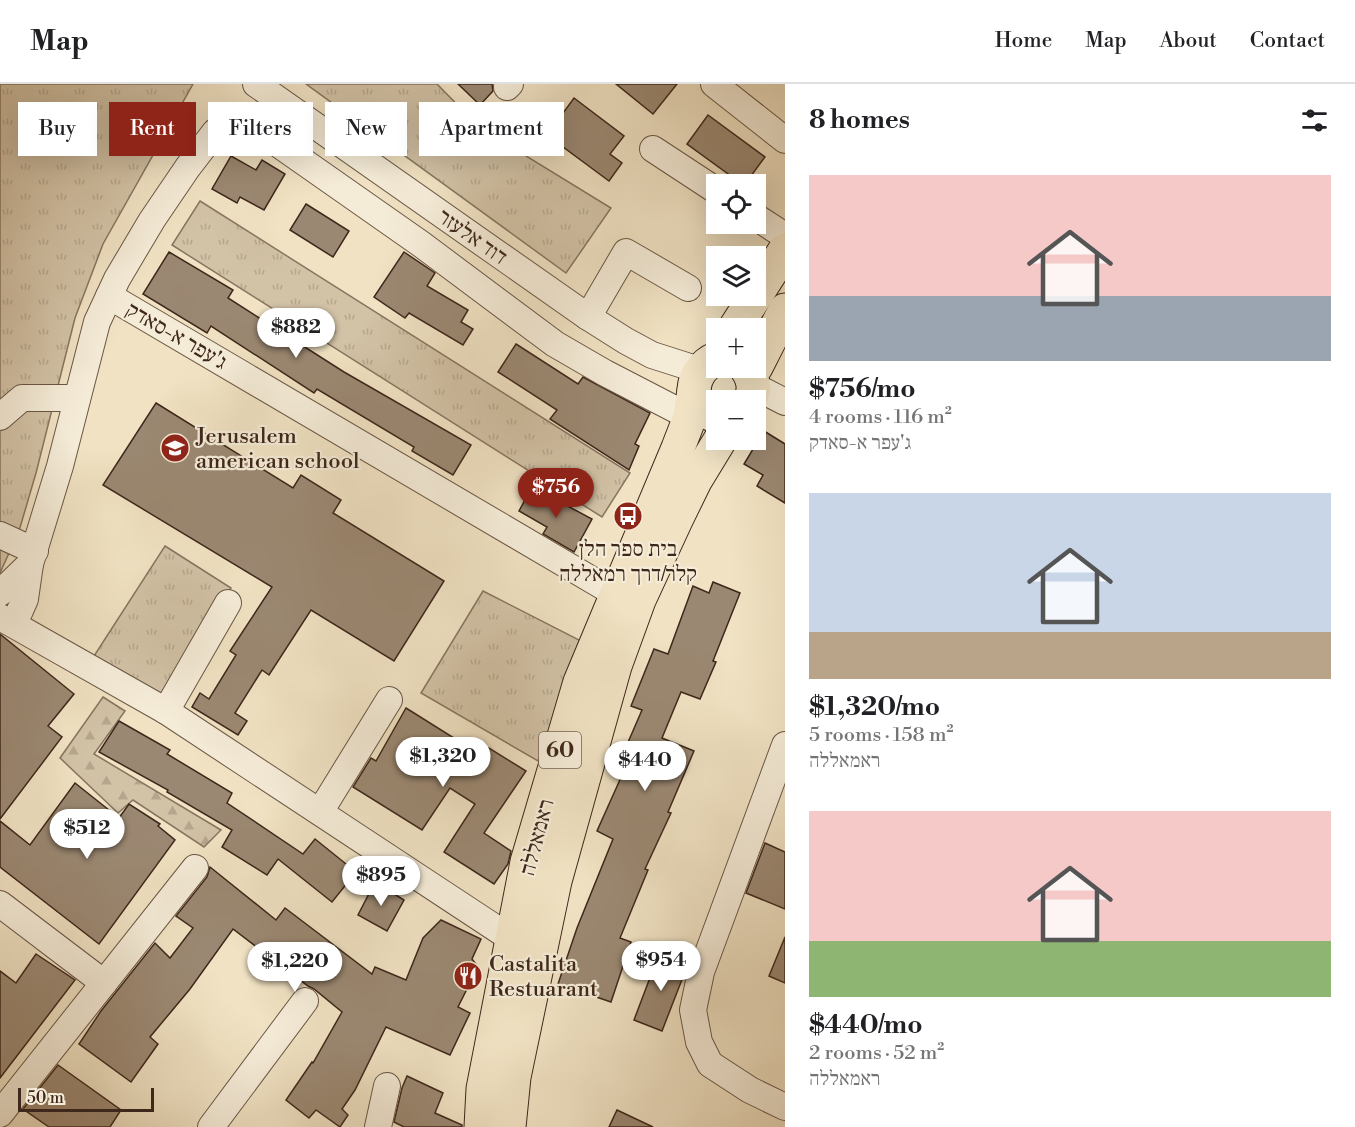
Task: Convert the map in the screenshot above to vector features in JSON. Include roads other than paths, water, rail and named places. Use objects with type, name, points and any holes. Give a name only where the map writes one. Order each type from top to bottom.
[{"type":"highway","points":[[741,318],[785,250]]},
{"type":"highway","points":[[766,349],[785,310]]},
{"type":"highway","name":"ראמאללה","points":[[481,1127],[483,1089],[527,862],[580,682],[704,390]]},
{"type":"highway","name":"ראמאללה","points":[[508,1127],[514,1077],[555,881],[615,666],[639,600],[695,481],[714,450]]},
{"type":"street","name":"דוד אלעזר","points":[[256,84],[588,317],[652,355],[704,390]]},
{"type":"street","points":[[714,84],[785,140]]},
{"type":"street","points":[[512,939],[166,711],[7,620],[25,599],[32,558],[97,322],[152,220],[215,132],[226,128],[246,130],[264,134],[421,244],[555,344],[605,373],[704,390]]},
{"type":"street","points":[[653,149],[706,184]]},
{"type":"street","points":[[766,224],[785,236]]},
{"type":"street","points":[[588,317],[626,252],[688,288]]},
{"type":"street","name":"ג'עפר א-סאדק","points":[[109,296],[616,594]]},
{"type":"street","points":[[753,378],[785,402]]},
{"type":"street","points":[[0,417],[22,398],[77,398]]},
{"type":"street","points":[[0,535],[32,558]]},
{"type":"street","points":[[0,593],[32,558]]},
{"type":"street","points":[[166,711],[228,603]]},
{"type":"street","points":[[320,813],[389,700]]},
{"type":"street","points":[[785,745],[701,972],[693,1010],[699,1042],[710,1064],[750,1090],[785,1107]]},
{"type":"street","points":[[0,1114],[195,868]]},
{"type":"street","points":[[0,904],[104,983]]},
{"type":"street","points":[[212,1127],[305,1001]]},
{"type":"street","points":[[378,1127],[387,1086]]},
{"type":"street","points":[[0,1122],[6,1127]]},
{"type":"place","name":"Jerusalem american school","points":[[175,448]]},
{"type":"place","name":"בית ספר הלן קלר/דרך רמאללה","points":[[628,516]]},
{"type":"place","name":"Castalita Restuarant","points":[[468,976]]}]
